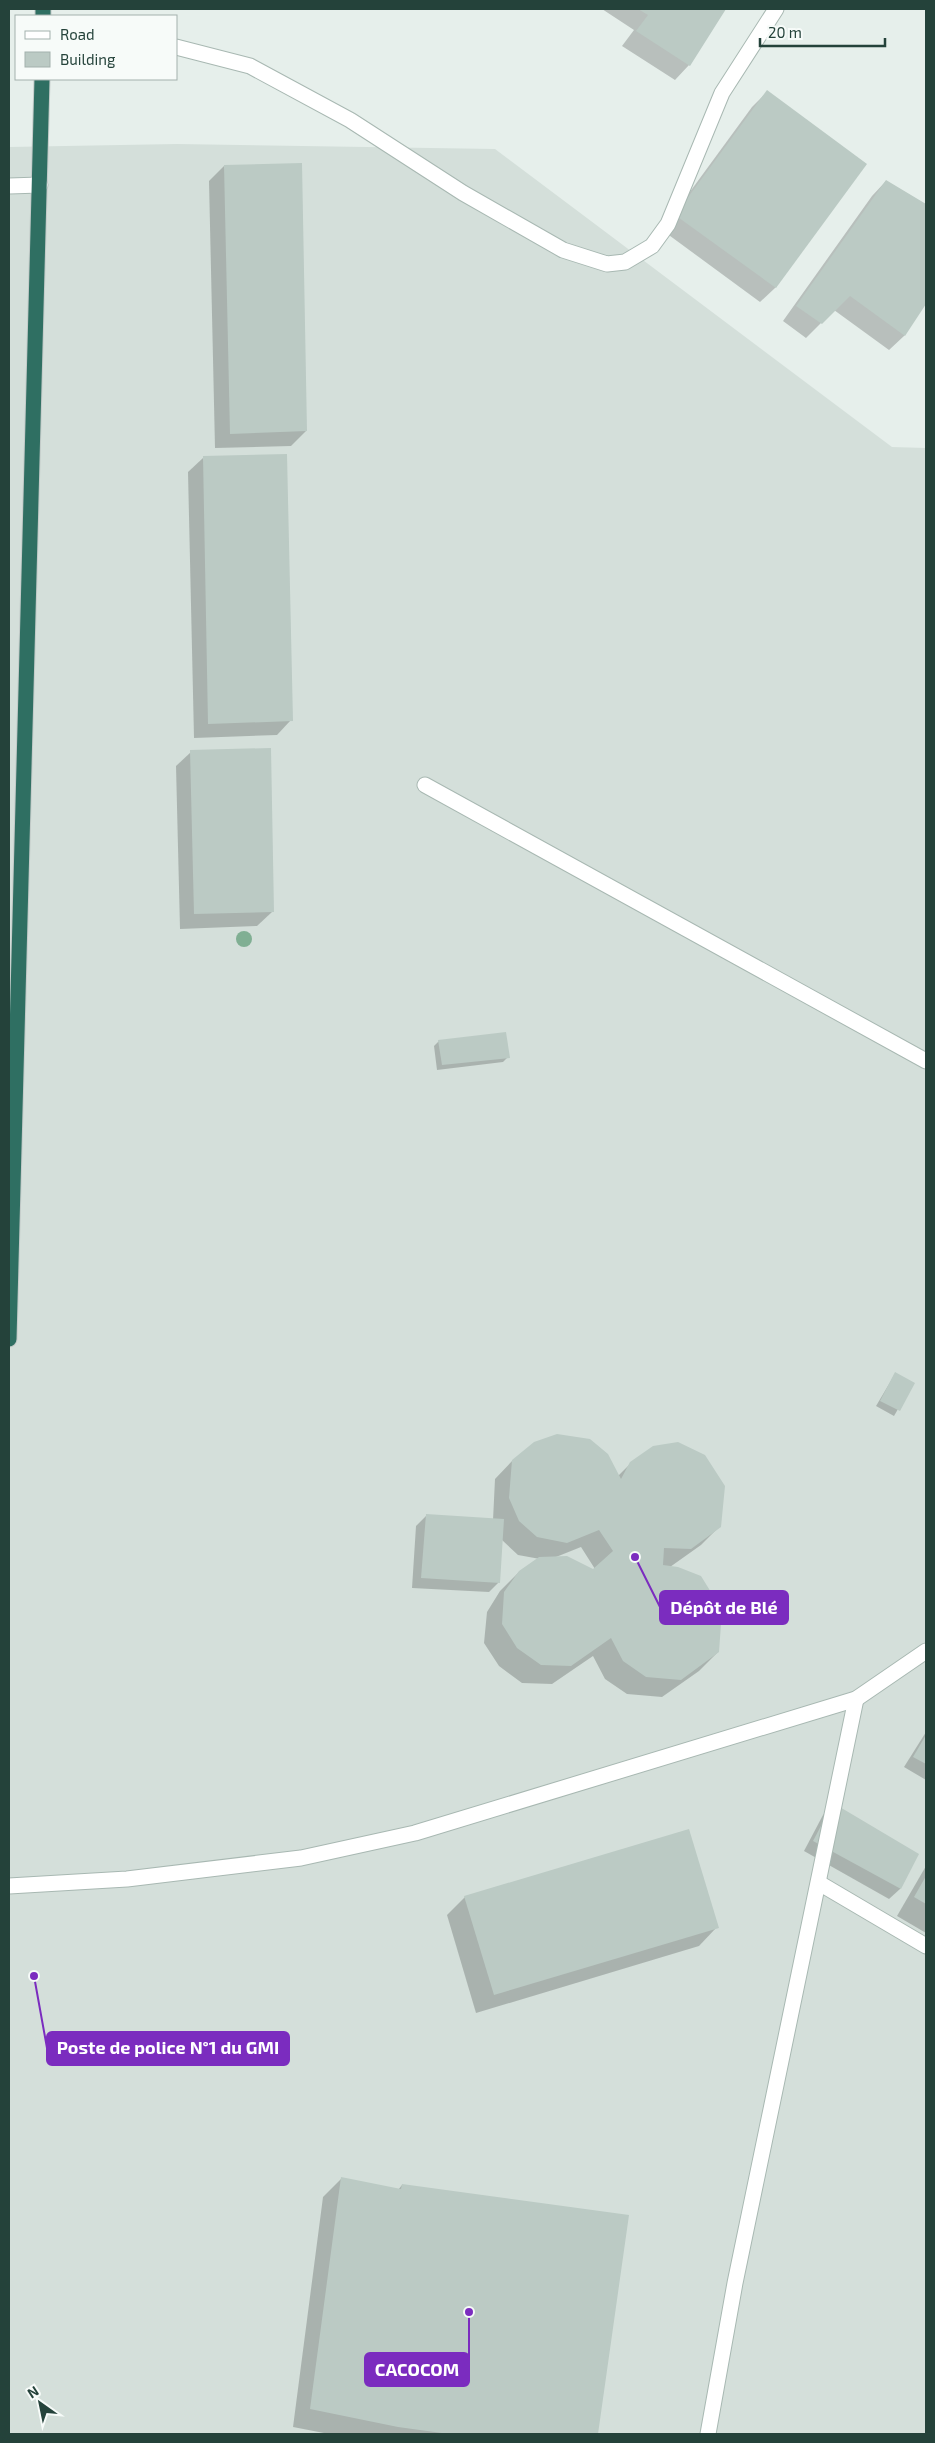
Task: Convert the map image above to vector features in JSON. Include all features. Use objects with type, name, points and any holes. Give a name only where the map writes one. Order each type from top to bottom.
[{"type":"highway","points":[[9,1339],[42,80]]},
{"type":"street","points":[[178,48],[250,66],[350,120],[463,192],[564,250],[606,264],[625,262],[652,246],[668,224],[722,93],[776,9]]},
{"type":"street","points":[[9,186],[40,185]]},
{"type":"street","points":[[425,785],[926,1061]]},
{"type":"street","points":[[9,1886],[127,1879],[302,1858],[415,1833],[856,1699],[926,1651]]},
{"type":"street","points":[[708,2434],[735,2283],[856,1699]]},
{"type":"street","points":[[818,1882],[926,1946]]},
{"type":"shaded area","points":[[177,144],[495,149],[892,447],[926,448],[926,2434],[9,2434],[9,147]]},
{"type":"building","points":[[638,9],[726,9],[690,66],[636,31],[648,15]]},
{"type":"building","points":[[767,90],[867,164],[776,288],[675,215]]},
{"type":"building","points":[[302,163],[307,431],[230,434],[224,165]]},
{"type":"building","points":[[886,180],[926,204],[926,304],[905,336],[850,296],[822,324],[796,306]]},
{"type":"building","points":[[287,454],[293,721],[208,724],[203,456]]},
{"type":"building","points":[[271,748],[274,912],[194,914],[190,750]]},
{"type":"building","points":[[506,1032],[510,1058],[442,1065],[438,1040]]},
{"type":"building","points":[[895,1372],[915,1383],[900,1411],[880,1401]]},
{"type":"building","points":[[557,1434],[590,1439],[608,1454],[621,1479],[630,1462],[653,1446],[678,1442],[705,1455],[725,1486],[721,1527],[691,1549],[664,1548],[663,1565],[678,1567],[701,1576],[722,1610],[719,1652],[681,1680],[646,1677],[623,1661],[611,1638],[571,1666],[541,1665],[517,1648],[502,1624],[504,1592],[519,1571],[539,1557],[567,1556],[593,1569],[613,1551],[599,1530],[567,1543],[537,1537],[519,1521],[509,1498],[512,1460],[534,1442]]},
{"type":"building","points":[[426,1514],[504,1519],[500,1583],[421,1578]]},
{"type":"building","points":[[926,1735],[926,1764],[913,1757]]},
{"type":"building","points":[[833,1803],[919,1854],[901,1889],[813,1841]]},
{"type":"building","points":[[689,1829],[719,1928],[494,1995],[464,1896]]},
{"type":"building","points":[[926,1876],[926,1904],[914,1897]]},
{"type":"building","points":[[341,2177],[401,2189],[402,2184],[629,2215],[598,2434],[449,2434],[398,2427],[310,2409]]},
{"type":"place","name":"Dépôt de Blé","points":[[635,1557]]},
{"type":"place","name":"Poste de police N°1 du GMI","points":[[34,1976]]},
{"type":"place","name":"CACOCOM","points":[[469,2312]]}]
